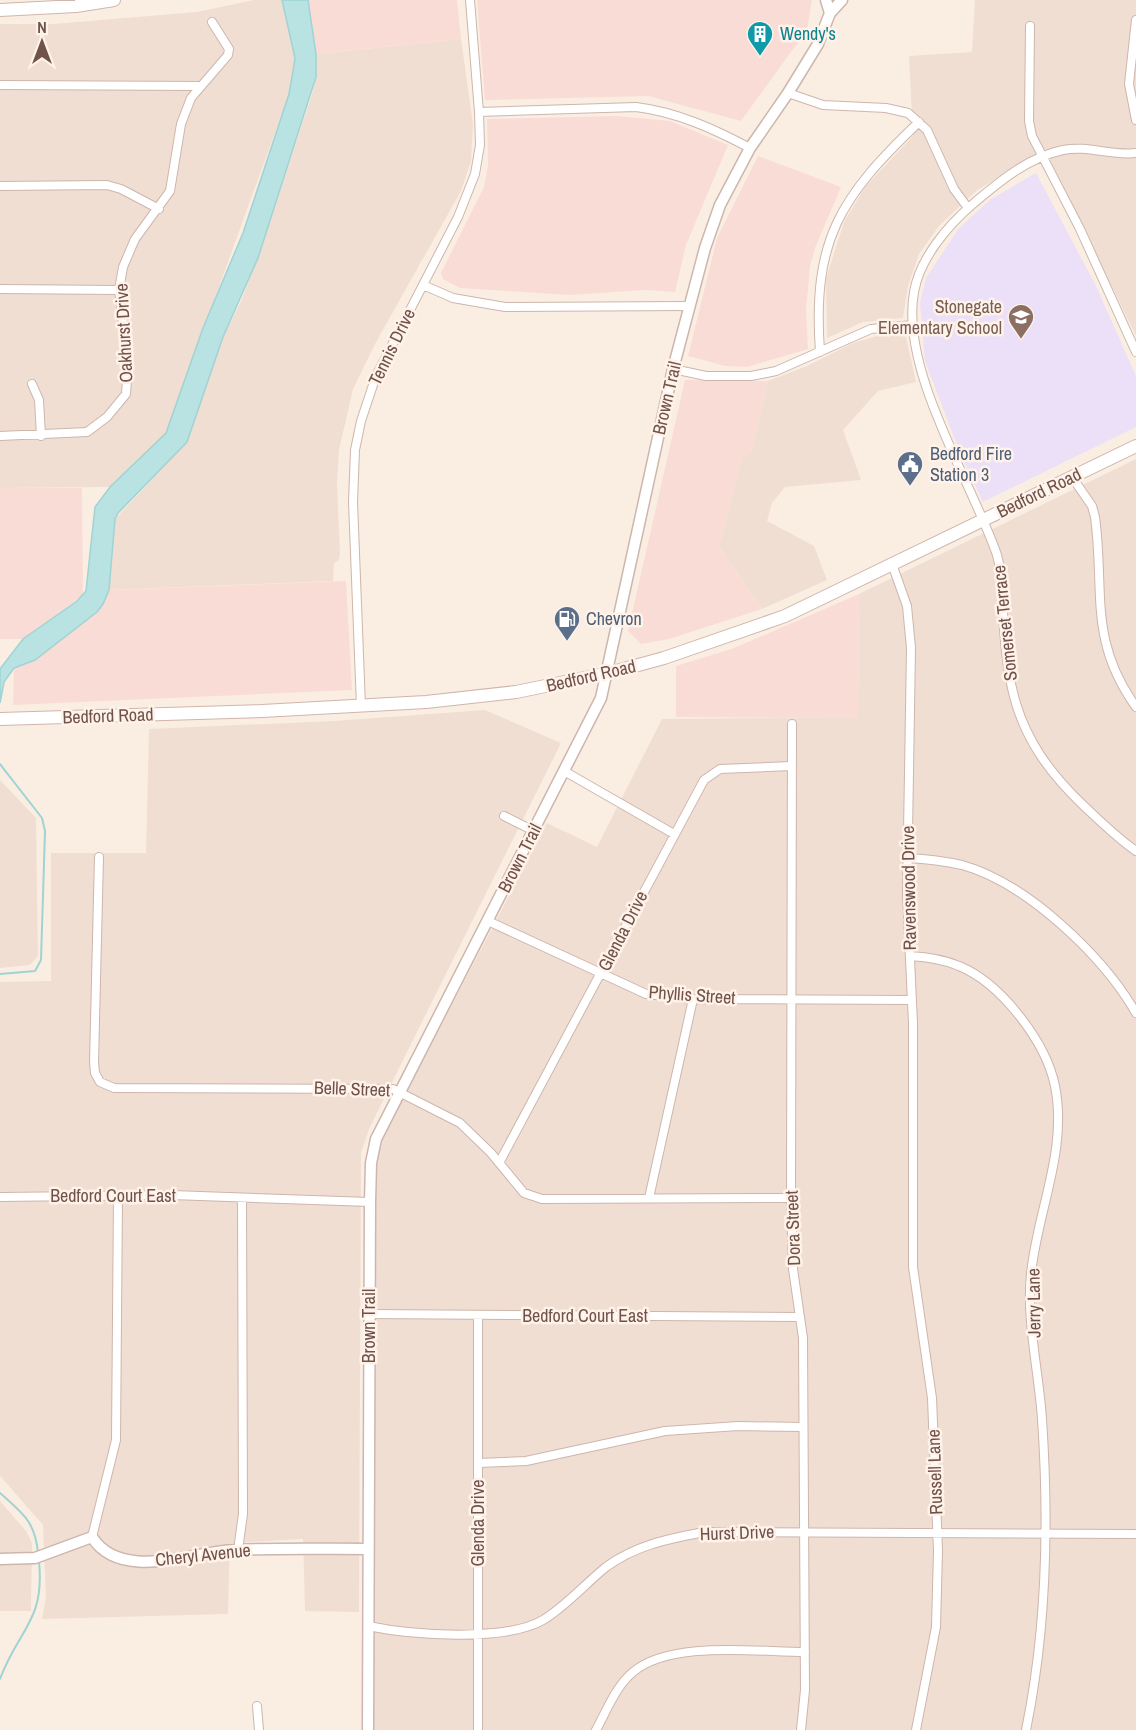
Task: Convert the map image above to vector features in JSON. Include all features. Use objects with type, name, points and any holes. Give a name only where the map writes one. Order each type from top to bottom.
[{"type":"main road","points":[[0,10],[76,6],[114,0]]},
{"type":"main road","name":"Bedford Road","points":[[0,719],[361,706],[516,692],[609,673],[670,657],[785,616],[1136,446]]},
{"type":"street","name":"Tennis Drive","points":[[361,706],[352,502],[355,450],[368,395],[458,217],[475,174],[480,145],[470,0]]},
{"type":"street","points":[[826,0],[830,14]]},
{"type":"street","name":"Brown Trail","points":[[368,1730],[370,1202],[371,1163],[376,1139],[601,698],[609,673],[621,602],[673,369],[689,306],[720,205],[750,148],[788,93],[818,44],[830,14],[842,0]]},
{"type":"street","points":[[1136,20],[1129,84],[1136,120]]},
{"type":"street","name":"Oakhurst Drive","points":[[0,436],[41,436],[87,432],[107,417],[126,394],[128,365],[119,290],[128,251],[170,192],[185,111],[201,86],[228,55],[229,49],[212,22]]},
{"type":"street","points":[[1030,26],[1029,121],[1032,136],[1080,229],[1136,352]]},
{"type":"street","points":[[0,85],[201,86]]},
{"type":"street","points":[[788,93],[823,105],[900,110],[919,122],[927,130],[954,189],[968,208]]},
{"type":"street","points":[[479,112],[636,107],[653,109],[693,121],[750,148]]},
{"type":"street","points":[[820,352],[818,293],[834,229],[849,199],[865,176],[919,122]]},
{"type":"street","name":"Somerset Terrace","points":[[1136,153],[1066,149],[1041,157],[1023,166],[968,208],[937,242],[918,276],[914,292],[912,325],[929,394],[993,542],[1001,572],[1009,681],[1024,729],[1040,758],[1064,787],[1121,841],[1136,851]]},
{"type":"street","points":[[0,186],[107,185],[121,189],[159,209]]},
{"type":"street","points":[[423,285],[453,298],[505,307],[689,306]]},
{"type":"street","points":[[0,289],[119,290]]},
{"type":"street","points":[[673,369],[706,376],[751,376],[776,371],[871,329],[912,325]]},
{"type":"street","points":[[32,384],[39,400],[41,436]]},
{"type":"street","points":[[1072,477],[1092,506],[1095,517],[1103,637],[1112,667],[1136,707]]},
{"type":"street","name":"Ravenswood Drive","points":[[892,564],[907,606],[910,632],[907,858],[912,1000],[912,1214]]},
{"type":"street","name":"Dora Street","points":[[792,724],[791,1198],[793,1269],[803,1338],[802,1532],[805,1690],[801,1730]]},
{"type":"street","name":"Glenda Drive","points":[[499,1163],[704,780],[711,772],[728,768],[791,766]]},
{"type":"street","points":[[564,771],[674,834]]},
{"type":"street","points":[[504,816],[534,831]]},
{"type":"street","name":"Belle Street","points":[[99,857],[94,1062],[95,1073],[100,1082],[114,1088],[386,1088],[399,1091],[460,1123],[478,1138],[524,1193],[533,1197],[791,1198]]},
{"type":"street","points":[[907,858],[963,866],[1014,891],[1074,936],[1123,991],[1136,1014]]},
{"type":"street","name":"Phyllis Street","points":[[488,921],[646,994],[693,999],[912,1000]]},
{"type":"street","name":"Jerry Lane","points":[[910,956],[932,958],[959,966],[987,983],[1017,1014],[1033,1035],[1055,1085],[1056,1146],[1030,1286],[1045,1458],[1041,1644],[1026,1730]]},
{"type":"street","points":[[649,1198],[693,999]]},
{"type":"street","points":[[0,1559],[43,1555],[92,1537],[116,1440],[118,1195]]},
{"type":"street","name":"Bedford Court East","points":[[0,1197],[118,1195],[370,1202]]},
{"type":"street","points":[[238,1550],[243,1514],[242,1198]]},
{"type":"street","name":"Russell Lane","points":[[912,1214],[913,1267],[932,1398],[937,1532],[936,1627],[916,1730]]},
{"type":"street","name":"Bedford Court East","points":[[369,1314],[800,1317]]},
{"type":"street","name":"Glenda Drive","points":[[478,1315],[478,1730]]},
{"type":"street","points":[[478,1463],[526,1461],[665,1431],[738,1426],[802,1427]]},
{"type":"street","name":"Hurst Drive","points":[[368,1626],[390,1631],[478,1634],[523,1629],[543,1620],[622,1556],[660,1541],[704,1532],[1136,1534]]},
{"type":"street","name":"Cheryl Avenue","points":[[92,1537],[98,1547],[114,1556],[166,1562],[238,1550],[368,1549]]},
{"type":"street","points":[[596,1730],[618,1690],[631,1673],[654,1659],[685,1651],[805,1652]]},
{"type":"street","points":[[257,1706],[259,1730]]},
{"type":"shaded area","points":[[254,0],[282,0],[295,58],[289,94],[166,433],[110,487],[0,488],[0,24],[54,24],[197,12]]},
{"type":"shaded area","points":[[308,0],[457,0],[461,39],[316,54]]},
{"type":"shaded area","points":[[477,0],[812,0],[807,30],[741,121],[648,96],[485,100]]},
{"type":"shaded area","points":[[975,0],[1136,0],[1136,336],[1045,149],[976,191],[939,226],[919,254],[908,286],[903,318],[863,322],[827,338],[826,279],[844,222],[865,187],[913,136],[909,56],[972,52]]},
{"type":"shaded area","points":[[461,39],[473,124],[471,161],[461,191],[375,344],[353,389],[339,450],[337,483],[340,555],[338,561],[334,563],[333,581],[109,590],[115,519],[187,442],[223,337],[242,299],[268,228],[313,91],[316,54]]},
{"type":"shaded area","points":[[617,116],[670,121],[728,145],[686,245],[675,292],[645,290],[569,295],[460,288],[443,279],[441,273],[484,187],[488,165],[487,119]]},
{"type":"shaded area","points":[[758,156],[841,187],[815,248],[810,266],[806,310],[808,349],[747,367],[725,366],[688,356],[717,238]]},
{"type":"shaded area","name":"Stonegate Elementary School","points":[[1036,173],[1096,286],[1136,376],[1136,427],[983,502],[960,453],[925,361],[920,303],[926,278],[959,228],[991,199]]},
{"type":"shaded area","points":[[905,332],[916,382],[878,391],[843,430],[861,480],[785,487],[772,503],[767,521],[814,546],[827,580],[762,609],[719,546],[742,456],[751,452],[768,381],[807,366],[851,344],[880,335]]},
{"type":"shaded area","points":[[685,380],[768,381],[751,452],[742,456],[719,546],[762,609],[669,639],[641,644],[628,631]]},
{"type":"shaded area","points":[[1136,459],[1136,1730],[373,1730],[375,1170],[383,1137],[547,823],[597,847],[662,719],[858,717],[859,594]]},
{"type":"shaded area","points":[[0,488],[82,488],[83,595],[23,639],[0,639]]},
{"type":"shaded area","points":[[346,581],[352,690],[13,705],[14,668],[35,660],[97,612],[109,590]]},
{"type":"shaded area","points":[[859,594],[858,718],[676,717],[676,666],[734,648]]},
{"type":"shaded area","points":[[485,710],[561,743],[369,1129],[361,1153],[359,1612],[305,1611],[303,1539],[230,1543],[228,1614],[42,1619],[46,1597],[43,1525],[0,1476],[0,982],[51,981],[51,853],[146,853],[149,729],[334,721]]},
{"type":"shaded area","points":[[0,780],[36,818],[38,956],[30,965],[0,968]]},
{"type":"shaded area","points":[[0,1501],[26,1531],[32,1543],[31,1611],[0,1611]]},
{"type":"water","points":[[282,0],[308,0],[316,54],[316,77],[258,258],[223,337],[187,442],[118,513],[115,519],[109,590],[103,604],[97,612],[35,660],[14,668],[4,682],[0,703],[0,669],[23,639],[77,601],[86,591],[95,507],[110,487],[166,433],[203,328],[243,233],[289,94],[295,58]]},
{"type":"waterway","points":[[0,764],[42,818],[45,831],[41,960],[35,971],[0,974]]},
{"type":"waterway","points":[[0,1493],[31,1525],[38,1553]]},
{"type":"waterway","points":[[0,1679],[34,1612],[40,1582],[39,1562]]},
{"type":"place","name":"Wendy's","points":[[760,57]]},
{"type":"place","name":"Stonegate Elementary School","points":[[1021,340]]},
{"type":"place","name":"Bedford Fire Station 3","points":[[910,487]]},
{"type":"place","name":"Chevron","points":[[567,642]]}]
